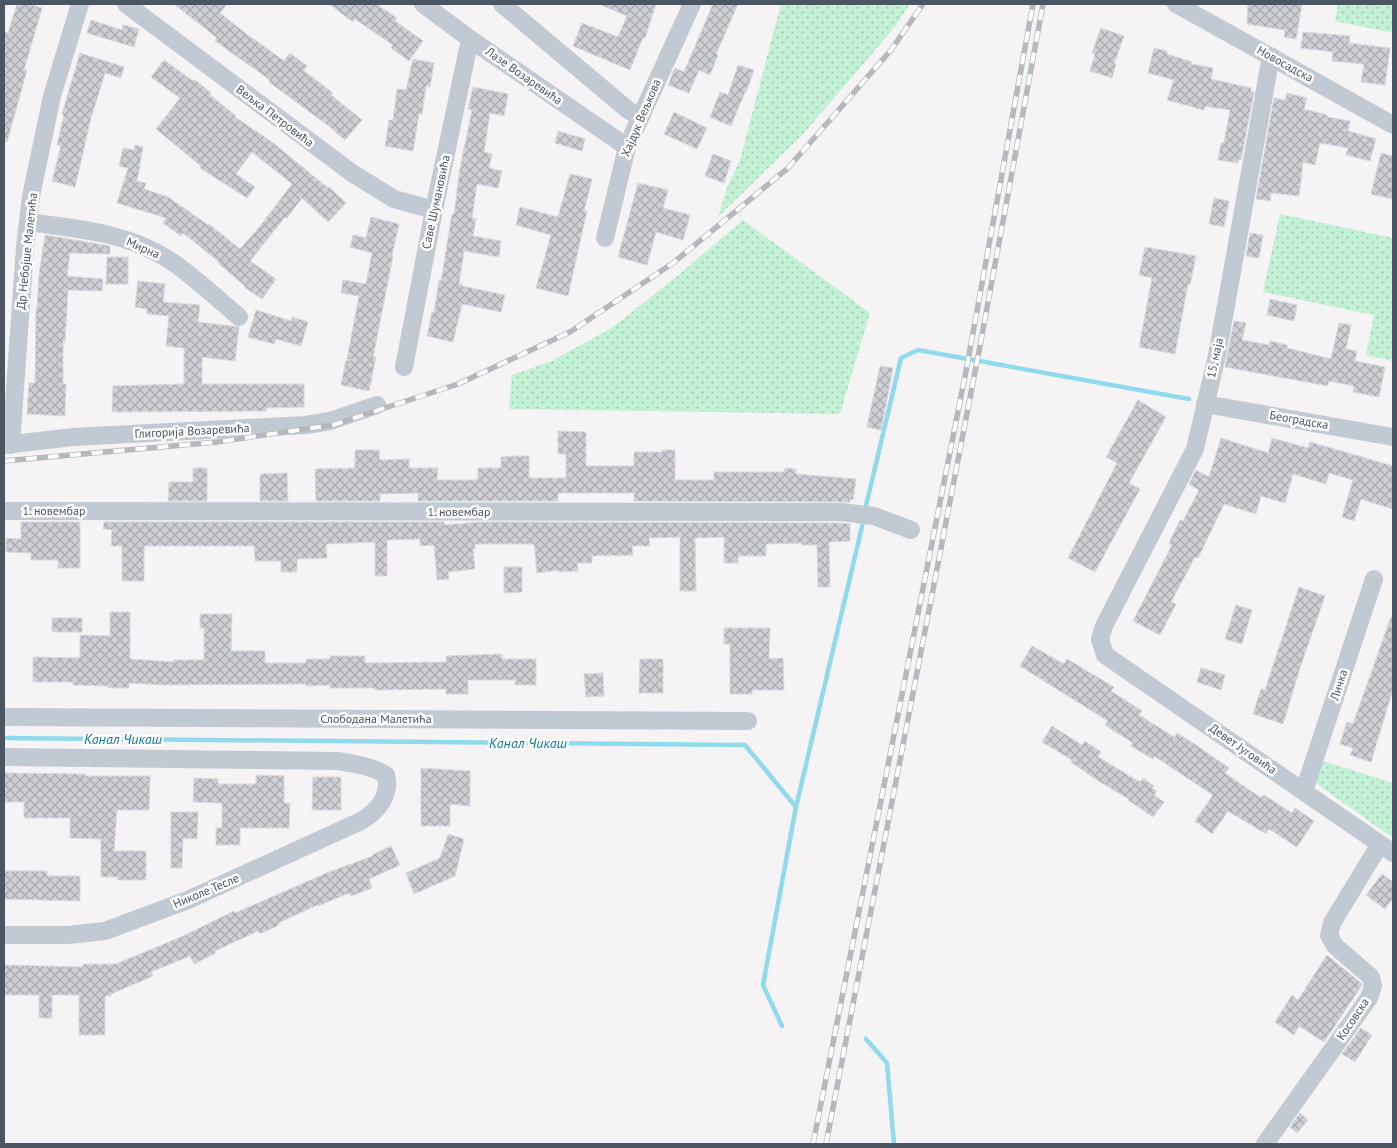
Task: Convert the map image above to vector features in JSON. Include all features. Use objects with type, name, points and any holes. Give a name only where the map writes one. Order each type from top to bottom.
[{"type":"street","name":"Др Небојше Малетића","points":[[7,445],[31,196],[52,96],[80,4]]},
{"type":"street","name":"Вељка Петровића","points":[[126,4],[352,173],[394,199],[434,210]]},
{"type":"street","name":"Лазе Возаревића","points":[[423,4],[470,39],[627,147]]},
{"type":"street","points":[[502,4],[628,110],[640,117]]},
{"type":"street","name":"Хајдук Вељкова","points":[[605,238],[627,147],[692,4]]},
{"type":"street","name":"Новосадска","points":[[1176,4],[1393,126]]},
{"type":"street","name":"Саве Шумановића","points":[[404,367],[434,210],[470,39]]},
{"type":"street","name":"15. маја","points":[[1100,639],[1104,626],[1195,450],[1217,355],[1271,56]]},
{"type":"street","name":"Мирна","points":[[28,222],[104,233],[136,244],[170,261],[239,317]]},
{"type":"street","name":"Београдска","points":[[1205,404],[1393,437]]},
{"type":"street","name":"Глигорија Возаревића","points":[[7,445],[73,437],[306,425],[330,421],[377,406]]},
{"type":"street","name":"1. новембар","points":[[4,511],[842,512],[874,516],[911,530]]},
{"type":"street","name":"Личка","points":[[1304,791],[1374,578]]},
{"type":"street","name":"Девет Југовића","points":[[1100,639],[1105,655],[1387,849]]},
{"type":"street","name":"Слободана Малетића","points":[[4,717],[748,720]]},
{"type":"street","name":"Николе Тесле","points":[[4,757],[338,762],[365,765],[386,775],[388,783],[382,803],[373,814],[362,821],[188,900],[105,931],[68,935],[4,935]]},
{"type":"street","name":"Косовска","points":[[1265,1144],[1369,998],[1373,986],[1372,977],[1335,946],[1329,935],[1332,923],[1387,849]]},
{"type":"green space","points":[[781,4],[910,4],[894,28],[805,132],[718,217],[727,188],[740,160]]},
{"type":"green space","points":[[1338,4],[1393,4],[1393,33],[1335,21]]},
{"type":"green space","points":[[1280,214],[1393,238],[1393,361],[1366,355],[1374,315],[1263,292]]},
{"type":"green space","points":[[743,220],[870,313],[840,414],[509,409],[512,375],[552,361],[613,327]]},
{"type":"green space","points":[[1320,760],[1393,783],[1393,838],[1314,782]]},
{"type":"building","points":[[17,4],[29,4],[42,8],[24,70],[27,70],[7,142],[4,141],[4,32],[8,33]]},
{"type":"building","points":[[174,4],[227,4],[220,13],[284,61],[290,53],[307,66],[304,71],[333,93],[331,95],[362,120],[345,140],[269,82],[270,80],[215,41],[217,38]]},
{"type":"building","points":[[329,4],[376,4],[397,18],[395,21],[423,41],[409,61],[391,48],[393,45],[355,19],[353,22]]},
{"type":"building","points":[[599,4],[656,4],[645,38],[643,37],[630,70],[573,46],[582,23],[618,37],[627,16]]},
{"type":"building","points":[[713,4],[738,4],[716,54],[718,55],[710,75],[699,70],[689,93],[668,85],[675,68],[684,72]]},
{"type":"building","points":[[1248,4],[1302,4],[1296,39],[1284,37],[1285,30],[1247,24]]},
{"type":"building","points":[[91,20],[122,30],[123,25],[139,29],[134,47],[87,33]]},
{"type":"building","points":[[1101,28],[1124,36],[1114,64],[1116,64],[1112,78],[1090,71],[1095,54],[1092,53]]},
{"type":"building","points":[[1303,32],[1350,36],[1349,43],[1390,48],[1385,85],[1361,82],[1364,64],[1332,61],[1333,52],[1301,48]]},
{"type":"building","points":[[1154,48],[1167,51],[1167,54],[1192,62],[1192,64],[1213,68],[1211,79],[1251,88],[1251,92],[1254,92],[1241,160],[1238,159],[1238,163],[1218,160],[1221,143],[1224,143],[1230,110],[1205,106],[1204,110],[1167,100],[1174,80],[1148,73]]},
{"type":"building","points":[[80,53],[124,67],[121,78],[105,73],[91,118],[75,187],[52,181],[61,146],[57,145],[64,115],[62,114]]},
{"type":"building","points":[[413,59],[434,63],[430,87],[426,86],[422,114],[419,114],[413,151],[385,146],[389,120],[393,120],[397,89],[406,90]]},
{"type":"building","points":[[164,60],[193,81],[195,80],[235,117],[272,142],[329,187],[346,203],[328,222],[302,198],[287,218],[285,217],[250,261],[276,279],[262,299],[244,287],[219,262],[183,233],[181,236],[163,223],[166,218],[117,203],[128,168],[119,166],[123,148],[134,150],[135,145],[143,147],[137,181],[146,183],[144,189],[168,197],[209,224],[240,249],[292,184],[252,152],[236,174],[255,187],[247,198],[200,168],[201,166],[156,129],[180,98],[151,77]]},
{"type":"building","points":[[738,65],[754,70],[731,126],[710,117],[720,92],[728,95]]},
{"type":"building","points":[[473,87],[508,94],[504,116],[490,113],[484,152],[492,154],[489,168],[502,171],[498,188],[477,184],[472,218],[476,219],[473,236],[501,241],[499,257],[464,251],[459,284],[505,295],[501,312],[462,304],[453,342],[427,336],[432,312],[434,313],[439,280],[441,281],[452,214],[454,214],[460,168],[472,110],[468,109]]},
{"type":"building","points":[[1287,93],[1307,98],[1304,109],[1327,115],[1327,117],[1350,121],[1348,131],[1376,139],[1370,161],[1346,155],[1348,148],[1320,143],[1315,165],[1303,162],[1299,196],[1271,193],[1270,201],[1256,199],[1274,98],[1285,100]]},
{"type":"building","points":[[674,112],[707,128],[697,149],[664,134]]},
{"type":"building","points":[[558,131],[585,139],[582,151],[555,143]]},
{"type":"building","points":[[1381,153],[1393,156],[1393,199],[1371,194]]},
{"type":"building","points":[[713,154],[731,161],[724,183],[705,176]]},
{"type":"building","points":[[570,174],[592,179],[584,211],[587,211],[568,296],[536,288],[551,235],[516,225],[520,207],[558,217]]},
{"type":"building","points":[[638,183],[668,190],[663,208],[690,215],[683,240],[656,232],[647,265],[618,257]]},
{"type":"building","points":[[1214,198],[1229,201],[1224,227],[1209,224]]},
{"type":"building","points":[[371,217],[399,224],[373,357],[376,357],[369,391],[341,385],[346,360],[351,360],[347,359],[359,296],[341,293],[343,280],[366,284],[372,253],[350,247],[353,235],[366,238]]},
{"type":"building","points":[[1250,233],[1263,235],[1259,258],[1246,256]]},
{"type":"building","points":[[45,235],[110,246],[110,254],[70,253],[67,276],[103,279],[102,291],[68,290],[65,342],[63,342],[63,384],[66,384],[65,416],[27,414],[29,383],[35,383],[36,309]]},
{"type":"building","points":[[1145,247],[1196,256],[1190,285],[1188,284],[1175,354],[1139,347],[1152,278],[1139,275]]},
{"type":"building","points":[[107,257],[128,257],[128,284],[106,284]]},
{"type":"building","points":[[138,281],[165,284],[163,302],[200,305],[198,322],[239,327],[235,361],[202,357],[202,384],[304,384],[304,407],[266,408],[266,411],[112,412],[113,386],[184,384],[184,348],[166,346],[169,316],[147,314],[147,309],[135,307]]},
{"type":"building","points":[[1270,299],[1297,305],[1294,321],[1267,315]]},
{"type":"building","points":[[256,310],[291,321],[292,317],[308,322],[301,346],[276,339],[274,344],[248,337]]},
{"type":"building","points":[[1234,321],[1246,323],[1242,340],[1269,345],[1270,341],[1287,345],[1287,348],[1331,359],[1339,323],[1351,325],[1346,349],[1357,351],[1355,361],[1385,367],[1379,397],[1353,392],[1354,386],[1329,381],[1328,386],[1225,367]]},
{"type":"building","points":[[880,366],[893,368],[881,430],[867,427]]},
{"type":"building","points":[[1138,400],[1166,417],[1129,483],[1140,489],[1095,572],[1068,558],[1117,463],[1106,457]]},
{"type":"building","points":[[558,431],[586,432],[586,466],[634,466],[634,452],[675,450],[675,480],[714,480],[714,472],[784,472],[785,468],[796,469],[796,474],[856,479],[853,500],[850,499],[850,502],[634,501],[634,493],[558,493],[558,501],[418,501],[418,493],[380,494],[380,501],[316,501],[315,469],[355,468],[355,450],[379,450],[380,460],[409,459],[409,468],[438,468],[437,480],[478,480],[478,468],[501,468],[501,457],[517,456],[529,456],[529,478],[566,478],[566,454],[558,454]]},
{"type":"building","points":[[1221,438],[1268,453],[1272,438],[1308,448],[1310,442],[1393,466],[1393,509],[1361,499],[1354,521],[1342,517],[1353,480],[1329,473],[1326,484],[1293,474],[1285,503],[1261,496],[1256,514],[1224,504],[1198,558],[1195,557],[1171,602],[1176,604],[1160,635],[1133,621],[1172,545],[1169,543],[1180,520],[1183,521],[1199,490],[1189,484],[1196,470],[1209,477]]},
{"type":"building","points":[[193,468],[207,468],[207,501],[168,501],[169,482],[193,482]]},
{"type":"building","points":[[287,473],[288,501],[260,501],[260,474]]},
{"type":"building","points":[[21,522],[80,522],[80,568],[58,568],[58,560],[31,560],[31,553],[6,552],[6,538],[21,539]]},
{"type":"building","points":[[104,522],[444,522],[444,525],[481,522],[841,523],[850,524],[850,541],[829,542],[830,587],[818,587],[817,545],[802,545],[802,543],[766,544],[766,556],[738,556],[738,563],[724,563],[724,537],[695,538],[696,591],[680,591],[680,537],[649,538],[650,546],[632,546],[633,555],[592,556],[592,563],[577,563],[578,571],[559,572],[559,570],[537,573],[534,544],[475,544],[475,549],[473,549],[475,569],[448,572],[449,579],[437,580],[434,545],[420,546],[420,539],[387,540],[387,576],[375,576],[375,543],[373,542],[326,544],[327,558],[297,559],[297,572],[281,572],[281,561],[255,561],[254,546],[144,546],[144,581],[122,581],[122,546],[111,546],[112,530],[103,529]]},
{"type":"building","points":[[504,567],[522,567],[522,592],[504,593]]},
{"type":"building","points":[[1299,587],[1325,596],[1283,724],[1253,714],[1261,689],[1265,690]]},
{"type":"building","points":[[1236,605],[1252,610],[1242,644],[1225,639]]},
{"type":"building","points":[[110,612],[130,612],[130,659],[174,662],[174,660],[204,660],[204,628],[200,628],[200,614],[232,614],[231,651],[265,651],[265,663],[306,663],[306,659],[330,659],[330,656],[365,656],[365,663],[446,662],[446,656],[502,654],[502,659],[536,659],[536,685],[515,685],[515,680],[468,680],[468,694],[446,694],[446,689],[375,690],[375,688],[330,688],[330,685],[306,686],[306,684],[164,685],[129,683],[129,688],[108,688],[108,686],[73,685],[73,682],[33,682],[33,657],[80,658],[80,635],[110,636]]},
{"type":"building","points":[[1391,617],[1393,618],[1393,689],[1371,762],[1350,755],[1353,748],[1340,744],[1347,722],[1353,724]]},
{"type":"building","points":[[52,618],[82,618],[82,632],[52,632]]},
{"type":"building","points":[[724,628],[770,628],[769,659],[783,658],[784,690],[752,690],[752,694],[730,694],[730,644],[724,644]]},
{"type":"building","points":[[1032,646],[1064,664],[1067,659],[1114,687],[1111,691],[1142,711],[1139,715],[1174,737],[1177,733],[1196,745],[1229,768],[1225,773],[1261,798],[1264,795],[1292,813],[1295,808],[1314,821],[1297,847],[1269,829],[1266,834],[1228,811],[1212,834],[1195,821],[1213,795],[1154,756],[1153,759],[1131,746],[1133,743],[1105,725],[1108,721],[1020,666]]},
{"type":"building","points":[[640,659],[663,659],[663,693],[639,693]]},
{"type":"building","points":[[1201,668],[1225,675],[1221,690],[1197,682]]},
{"type":"building","points":[[603,673],[604,696],[586,697],[584,674]]},
{"type":"building","points":[[1052,726],[1082,745],[1085,741],[1101,752],[1098,757],[1140,782],[1143,778],[1154,786],[1152,788],[1157,791],[1154,795],[1164,802],[1153,817],[1129,799],[1071,762],[1072,760],[1042,742]]},
{"type":"building","points":[[421,768],[470,771],[470,806],[450,804],[450,826],[421,826]]},
{"type":"building","points":[[4,773],[150,776],[149,810],[117,810],[114,851],[146,851],[146,880],[118,880],[118,877],[101,877],[101,839],[70,838],[70,818],[24,818],[24,802],[4,802]]},
{"type":"building","points":[[256,775],[284,776],[284,803],[290,803],[289,828],[240,828],[240,845],[216,845],[216,828],[222,828],[222,803],[193,802],[194,778],[218,779],[218,784],[256,784]]},
{"type":"building","points":[[313,777],[341,777],[341,810],[312,810]]},
{"type":"building","points":[[171,812],[198,812],[197,839],[183,838],[182,868],[171,868]]},
{"type":"building","points":[[448,834],[464,839],[455,876],[414,894],[406,873],[440,858]]},
{"type":"building","points":[[391,846],[400,865],[369,879],[372,888],[351,896],[349,893],[317,905],[278,923],[279,925],[260,934],[258,931],[215,951],[216,953],[194,964],[190,956],[151,972],[153,976],[111,994],[111,996],[105,996],[105,1035],[79,1035],[79,995],[52,995],[52,1018],[39,1018],[39,995],[4,995],[4,965],[83,967],[83,964],[116,964],[181,937],[234,911],[235,913],[329,872],[373,856]]},
{"type":"building","points":[[4,871],[47,871],[47,876],[80,876],[80,901],[4,899]]},
{"type":"building","points":[[1382,874],[1393,882],[1393,898],[1385,909],[1366,895]]},
{"type":"building","points":[[1327,955],[1362,985],[1324,1042],[1299,1026],[1294,1035],[1275,1022],[1292,995],[1298,1000]]},
{"type":"building","points":[[1361,1028],[1372,1035],[1355,1062],[1342,1054]]},
{"type":"building","points":[[1300,1113],[1308,1120],[1297,1133],[1290,1127]]},
{"type":"waterway","points":[[865,510],[901,358],[918,350],[1189,399]]},
{"type":"waterway","points":[[796,807],[864,518]]},
{"type":"waterway","name":"Канал Чикаш","points":[[4,738],[745,745],[796,807],[763,985],[782,1026]]},
{"type":"waterway","name":"Канал Чикаш","points":[[866,1039],[887,1063],[894,1144]]},
{"type":"railway","points":[[4,461],[217,442],[333,425],[458,384],[570,332],[673,263],[788,168],[891,50],[923,4]]},
{"type":"railway","points":[[813,1144],[966,371],[1033,4]]},
{"type":"railway","points":[[826,1144],[980,346],[1043,4]]}]
